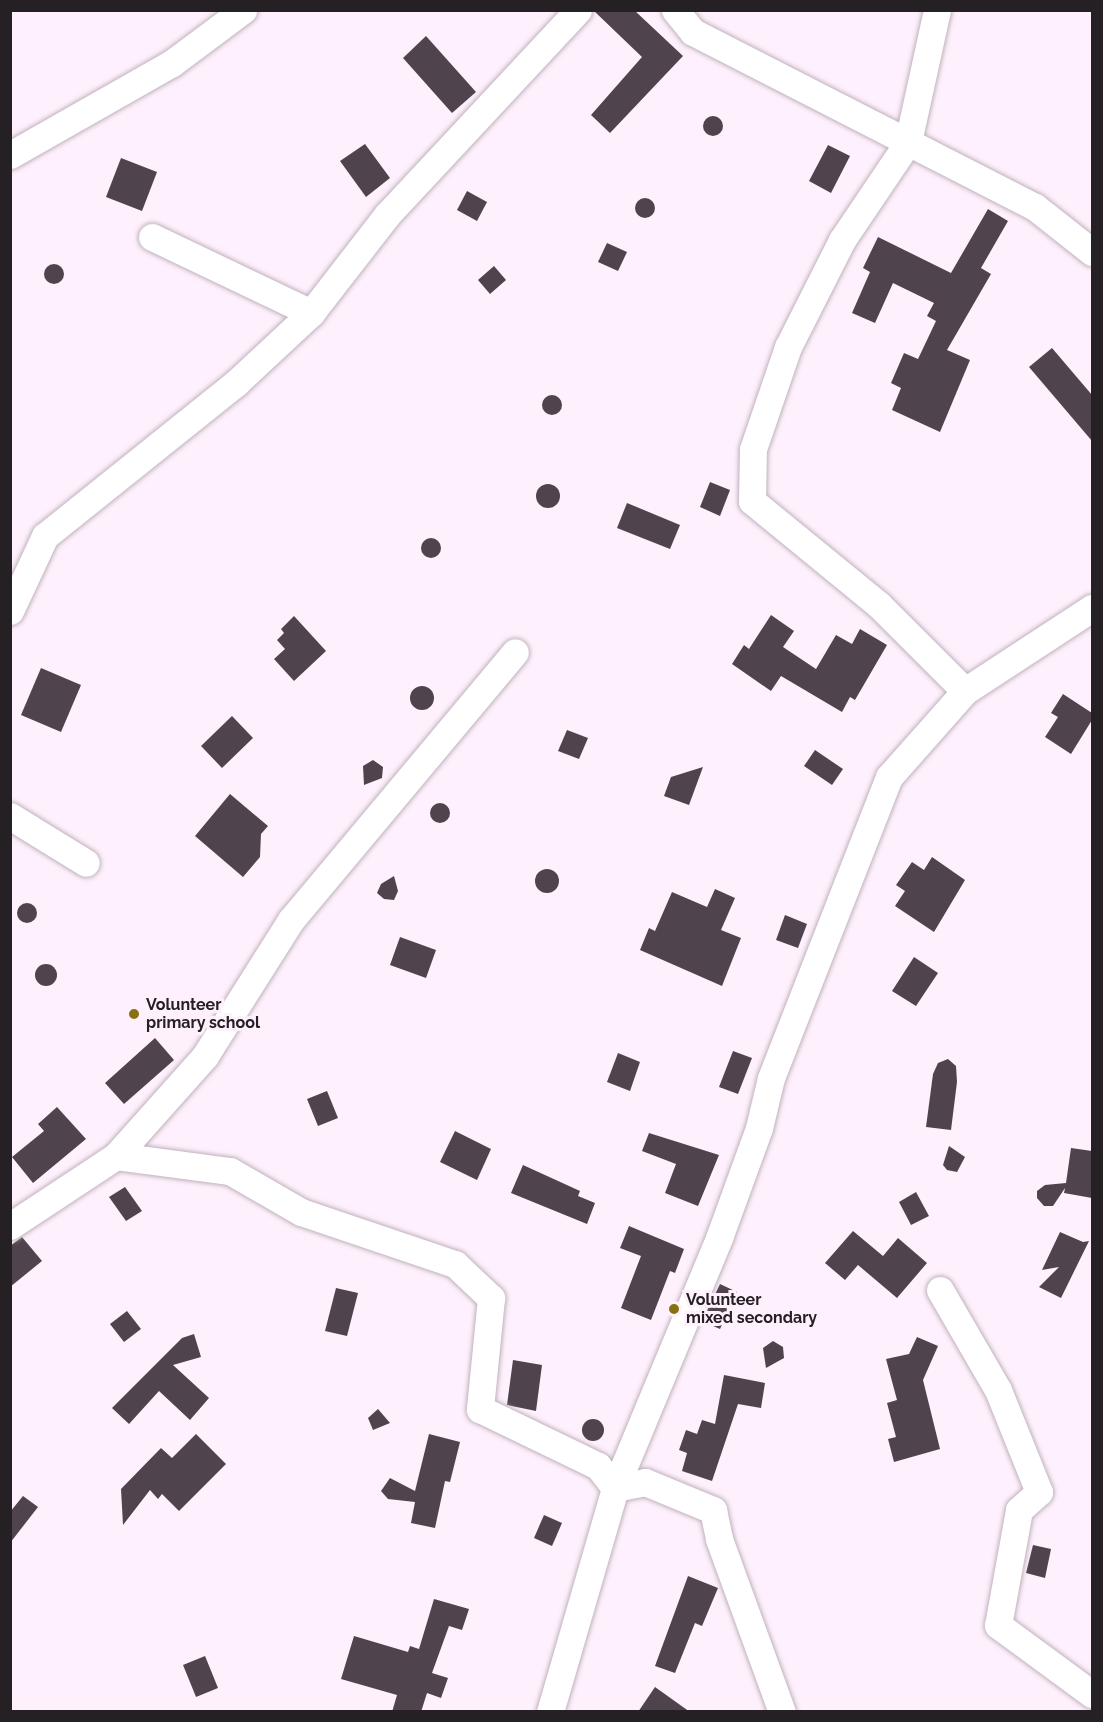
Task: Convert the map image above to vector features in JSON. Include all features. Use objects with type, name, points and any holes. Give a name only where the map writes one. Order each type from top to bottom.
[{"type":"street","points":[[10,155],[172,63],[243,10]]},
{"type":"street","points":[[10,611],[45,536],[236,383],[311,313],[387,215],[578,10]]},
{"type":"street","points":[[675,10],[693,32],[1035,207],[1092,252]]},
{"type":"street","points":[[937,10],[908,142],[842,240],[788,347],[753,449],[752,501],[879,605],[965,691]]},
{"type":"street","points":[[152,237],[311,313]]},
{"type":"street","points":[[550,1712],[615,1488],[719,1239],[759,1128],[771,1078],[889,777],[965,691],[1092,609]]},
{"type":"street","points":[[10,1226],[116,1156],[205,1056],[291,920],[515,652]]},
{"type":"street","points":[[10,816],[86,863]]},
{"type":"street","points":[[116,1156],[230,1171],[301,1212],[455,1264],[491,1298],[480,1409],[598,1466],[615,1488]]},
{"type":"street","points":[[939,1290],[998,1390],[1039,1492],[1019,1510],[998,1625],[1092,1694]]},
{"type":"street","points":[[615,1488],[645,1482],[713,1510],[718,1539],[782,1712]]},
{"type":"building","points":[[593,10],[634,10],[683,56],[610,133],[591,115],[642,57]]},
{"type":"building","points":[[426,36],[476,92],[452,113],[403,58]]},
{"type":"building","points":[[709,116],[717,116],[723,122],[723,130],[717,136],[709,136],[703,130],[703,122]]},
{"type":"building","points":[[365,144],[390,178],[366,197],[340,161]]},
{"type":"building","points":[[828,145],[850,156],[831,193],[809,181]]},
{"type":"building","points":[[121,158],[157,172],[142,211],[106,197]]},
{"type":"building","points":[[467,191],[487,202],[477,221],[457,210]]},
{"type":"building","points":[[645,198],[652,201],[655,208],[652,215],[645,218],[638,215],[635,208],[638,201]]},
{"type":"building","points":[[988,209],[1008,221],[981,268],[991,274],[947,350],[970,360],[940,432],[892,410],[901,388],[891,383],[904,353],[918,359],[936,321],[927,316],[934,303],[893,283],[875,323],[852,313],[870,272],[863,268],[878,237],[951,273]]},
{"type":"building","points":[[607,243],[627,252],[618,271],[598,262]]},
{"type":"building","points":[[54,264],[61,267],[64,274],[61,281],[54,284],[47,281],[44,274],[47,267]]},
{"type":"building","points":[[494,266],[506,280],[490,294],[478,280]]},
{"type":"building","points":[[1052,348],[1092,395],[1092,441],[1029,367]]},
{"type":"building","points":[[552,395],[559,398],[562,405],[559,412],[552,415],[545,412],[542,405],[545,398]]},
{"type":"building","points":[[710,482],[730,490],[720,516],[700,507]]},
{"type":"building","points":[[548,484],[553,485],[559,491],[559,501],[553,507],[548,508],[543,507],[537,501],[536,496],[537,491],[543,485]]},
{"type":"building","points":[[627,503],[680,525],[670,549],[617,528]]},
{"type":"building","points":[[427,538],[435,538],[441,544],[441,552],[435,558],[427,558],[421,552],[421,544]]},
{"type":"building","points":[[771,615],[794,631],[783,647],[816,669],[836,635],[852,644],[860,629],[887,645],[855,700],[850,697],[842,712],[781,676],[771,691],[732,664],[744,645],[749,649]]},
{"type":"building","points":[[294,616],[326,651],[294,681],[274,659],[285,649],[277,640],[284,633],[281,629]]},
{"type":"building","points":[[41,668],[81,685],[61,732],[21,715]]},
{"type":"building","points":[[422,686],[430,690],[434,698],[430,706],[422,710],[414,706],[410,698],[414,690]]},
{"type":"building","points":[[1063,694],[1092,713],[1092,720],[1071,754],[1045,737],[1058,717],[1051,713]]},
{"type":"building","points":[[232,716],[253,738],[222,768],[201,746]]},
{"type":"building","points":[[567,730],[588,738],[579,759],[558,751]]},
{"type":"building","points":[[815,750],[843,769],[832,785],[804,766]]},
{"type":"building","points":[[373,760],[383,767],[382,778],[364,785],[363,766]]},
{"type":"building","points":[[703,767],[689,805],[664,796],[671,777]]},
{"type":"building","points":[[230,794],[268,826],[261,834],[260,857],[243,877],[195,836]]},
{"type":"building","points":[[440,803],[447,806],[450,813],[447,820],[440,823],[433,820],[430,813],[433,806]]},
{"type":"building","points":[[932,857],[965,880],[934,932],[895,906],[905,891],[896,885],[912,862],[924,870]]},
{"type":"building","points":[[547,869],[555,873],[559,881],[555,889],[547,893],[539,889],[535,881],[539,873]]},
{"type":"building","points":[[394,876],[398,891],[394,900],[384,899],[377,893],[381,884]]},
{"type":"building","points":[[715,889],[735,898],[721,930],[741,938],[722,986],[640,950],[649,928],[655,931],[672,892],[707,907]]},
{"type":"building","points":[[27,903],[34,906],[37,913],[34,920],[27,923],[20,920],[17,913],[20,906]]},
{"type":"building","points":[[785,915],[807,924],[798,948],[776,940]]},
{"type":"building","points":[[400,937],[436,950],[426,978],[390,965]]},
{"type":"building","points":[[914,957],[938,973],[916,1006],[892,991]]},
{"type":"building","points":[[46,964],[54,967],[57,975],[54,983],[46,986],[38,983],[35,975],[38,967]]},
{"type":"building","points":[[155,1038],[174,1060],[124,1104],[105,1083]]},
{"type":"building","points":[[733,1051],[752,1058],[738,1094],[719,1087]]},
{"type":"building","points":[[618,1053],[640,1062],[630,1091],[607,1082]]},
{"type":"building","points":[[948,1059],[956,1066],[957,1082],[951,1130],[926,1127],[933,1074],[938,1063]]},
{"type":"building","points":[[327,1091],[338,1118],[318,1126],[307,1099]]},
{"type":"building","points":[[57,1107],[86,1139],[33,1183],[12,1157],[44,1131],[38,1124]]},
{"type":"building","points":[[455,1131],[491,1149],[477,1180],[440,1162]]},
{"type":"building","points":[[649,1133],[719,1155],[698,1206],[665,1193],[676,1164],[642,1151]]},
{"type":"building","points":[[949,1146],[965,1157],[957,1172],[947,1170],[943,1165]]},
{"type":"building","points":[[1071,1148],[1092,1151],[1092,1198],[1064,1193],[1065,1188],[1053,1206],[1044,1206],[1037,1198],[1037,1191],[1045,1185],[1066,1183]]},
{"type":"building","points":[[523,1165],[580,1191],[578,1196],[595,1203],[587,1224],[511,1193]]},
{"type":"building","points":[[125,1187],[142,1211],[126,1221],[109,1197]]},
{"type":"building","points":[[916,1192],[929,1216],[911,1225],[899,1202]]},
{"type":"building","points":[[629,1226],[684,1249],[675,1273],[670,1271],[651,1320],[621,1308],[641,1256],[620,1248]]},
{"type":"building","points":[[853,1231],[883,1256],[898,1238],[927,1263],[897,1298],[858,1265],[845,1280],[825,1263]]},
{"type":"building","points":[[1060,1232],[1083,1242],[1089,1241],[1061,1298],[1039,1287],[1059,1267],[1042,1270]]},
{"type":"building","points":[[22,1237],[42,1261],[10,1287],[10,1246]]},
{"type":"building","points":[[720,1284],[737,1292],[720,1329],[702,1321]]},
{"type":"building","points":[[336,1288],[358,1293],[347,1336],[325,1331]]},
{"type":"building","points":[[127,1311],[141,1329],[124,1342],[110,1324]]},
{"type":"building","points":[[194,1334],[201,1357],[173,1365],[209,1398],[190,1420],[159,1391],[129,1424],[112,1408],[182,1338]]},
{"type":"building","points":[[917,1337],[938,1346],[923,1380],[940,1449],[894,1462],[888,1439],[896,1437],[887,1403],[897,1400],[886,1359],[909,1354]]},
{"type":"building","points":[[773,1341],[783,1347],[784,1358],[766,1368],[763,1348]]},
{"type":"building","points":[[513,1360],[542,1365],[536,1411],[507,1405]]},
{"type":"building","points":[[724,1375],[765,1383],[761,1408],[738,1404],[712,1481],[682,1471],[687,1453],[679,1450],[686,1430],[697,1434],[702,1420],[715,1424]]},
{"type":"building","points":[[378,1409],[390,1423],[373,1430],[368,1418]]},
{"type":"building","points":[[593,1419],[601,1422],[604,1430],[601,1438],[593,1441],[585,1438],[582,1430],[585,1422]]},
{"type":"building","points":[[196,1434],[226,1464],[179,1511],[162,1494],[158,1499],[150,1490],[123,1525],[121,1489],[161,1448],[172,1458]]},
{"type":"building","points":[[429,1434],[460,1442],[450,1482],[445,1481],[435,1528],[411,1523],[415,1502],[388,1499],[381,1491],[390,1478],[415,1491]]},
{"type":"building","points":[[23,1496],[38,1507],[10,1543],[10,1512]]},
{"type":"building","points":[[544,1515],[562,1523],[552,1546],[534,1538]]},
{"type":"building","points":[[1033,1545],[1051,1549],[1045,1578],[1026,1573]]},
{"type":"building","points":[[688,1576],[718,1588],[702,1626],[695,1623],[675,1673],[655,1666]]},
{"type":"building","points":[[434,1599],[469,1609],[462,1630],[449,1626],[432,1673],[448,1678],[441,1698],[427,1693],[421,1712],[392,1712],[397,1695],[341,1679],[354,1636],[408,1652],[410,1646],[419,1649]]},
{"type":"building","points":[[205,1656],[218,1688],[196,1697],[183,1665]]},
{"type":"building","points":[[655,1687],[690,1712],[638,1712]]},
{"type":"place","name":"Volunteer primary school","points":[[134,1014]]},
{"type":"place","name":"Volunteer mixed secondary","points":[[674,1309]]}]
